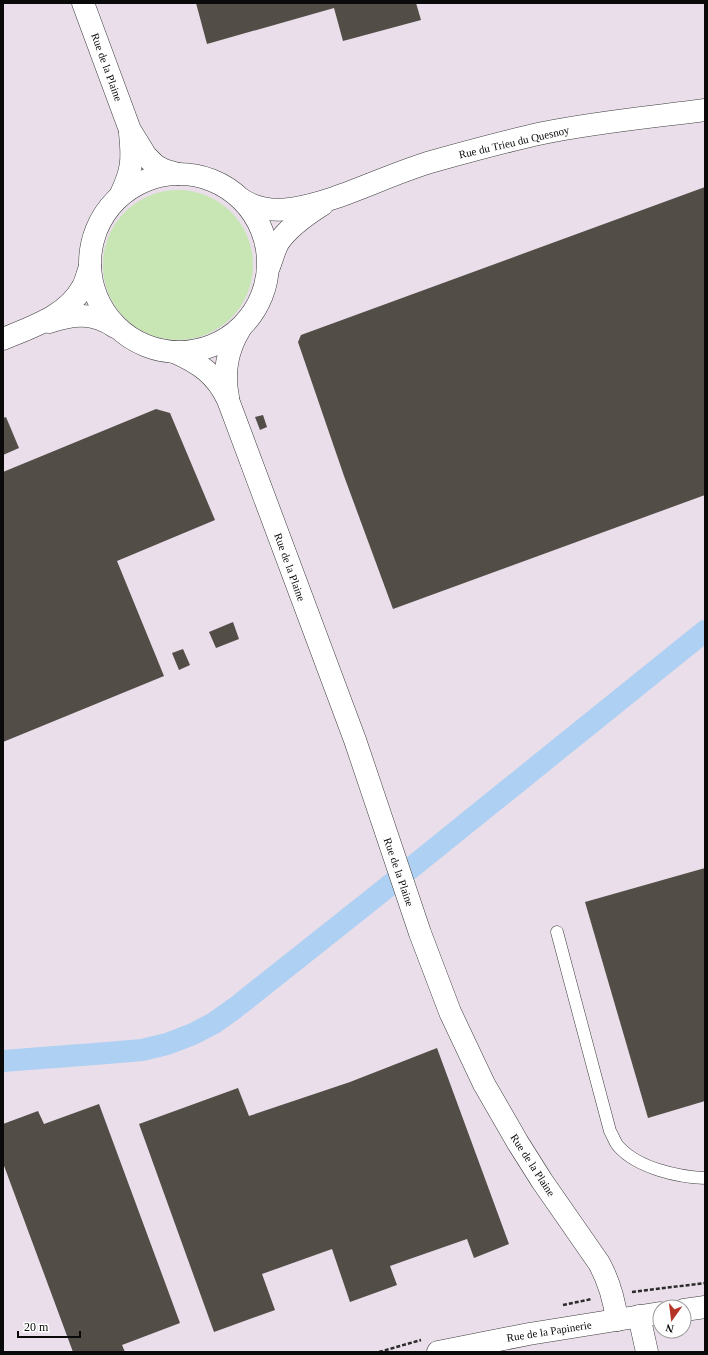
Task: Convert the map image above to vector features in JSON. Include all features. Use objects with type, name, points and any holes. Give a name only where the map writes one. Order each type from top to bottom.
[{"type":"street","name":"Rue de la Plaine","points":[[83,3],[130,130],[140,148],[156,165],[164,170],[178,174]]},
{"type":"street","name":"Rue du Trieu du Quesnoy","points":[[240,198],[246,203],[261,208],[277,210],[305,206],[330,200],[424,164],[522,138],[599,124],[705,110]]},
{"type":"street","name":"Rue de la Plaine","points":[[120,196],[132,166],[130,130]]},
{"type":"street","points":[[31,327],[70,316],[86,315],[106,320],[132,339],[145,346],[174,352],[204,349],[231,335],[242,326],[252,314],[259,301],[264,287],[268,259],[262,232],[253,214],[240,198],[229,190],[211,181],[192,175],[178,174],[166,175],[142,182],[120,196],[111,205],[97,228],[91,247],[90,267],[94,288],[102,308],[110,320],[120,330]]},
{"type":"street","name":"Rue du Trieu du Quesnoy","points":[[267,272],[275,250],[286,234],[311,212],[330,200]]},
{"type":"street","points":[[3,339],[53,316],[74,300],[83,287],[90,267]]},
{"type":"street","name":"Rue de la Plaine","points":[[228,400],[225,383],[227,358],[232,343],[242,326]]},
{"type":"street","name":"Rue de la Plaine","points":[[174,352],[190,359],[213,376],[224,390],[355,740],[420,933],[450,1012],[481,1078],[521,1148],[606,1275],[618,1320]]},
{"type":"street","points":[[692,1309],[705,1307]]},
{"type":"street","points":[[647,1352],[650,1315]]},
{"type":"street","name":"Rue de la Papinerie","points":[[438,1352],[516,1336],[650,1315]]},
{"type":"lane","points":[[557,932],[610,1131],[619,1147],[631,1157],[646,1166],[664,1172],[705,1178]]},
{"type":"shaded area","points":[[3,3],[705,3],[705,1352],[3,1352]]},
{"type":"green space","points":[[178,190],[200,193],[220,203],[231,212],[240,223],[250,243],[253,265],[250,287],[240,307],[231,318],[220,327],[200,337],[178,340],[156,337],[136,327],[125,318],[116,307],[106,287],[103,265],[106,243],[116,223],[125,212],[136,203],[156,193]]},
{"type":"building","points":[[196,3],[416,3],[421,20],[343,41],[334,8],[207,44]]},
{"type":"building","points":[[705,187],[705,495],[393,609],[344,476],[298,342],[301,335]]},
{"type":"building","points":[[156,409],[170,413],[215,520],[117,561],[164,676],[3,742],[3,472]]},
{"type":"building","points":[[263,415],[267,427],[260,430],[255,417]]},
{"type":"building","points":[[6,417],[19,448],[3,455],[3,418]]},
{"type":"building","points":[[233,622],[239,639],[216,648],[209,632]]},
{"type":"building","points":[[183,649],[190,665],[179,670],[172,653]]},
{"type":"building","points":[[705,868],[705,1101],[648,1118],[585,902]]},
{"type":"building","points":[[437,1048],[509,1244],[474,1258],[467,1239],[390,1266],[397,1285],[350,1302],[332,1249],[262,1274],[275,1310],[214,1332],[139,1124],[238,1088],[249,1116],[350,1082]]},
{"type":"building","points":[[99,1104],[180,1323],[122,1345],[125,1352],[73,1352],[3,1163],[3,1124],[38,1111],[44,1124]]},
{"type":"waterway","points":[[3,1061],[142,1050],[167,1044],[193,1034],[214,1023],[375,897],[705,631]]}]
